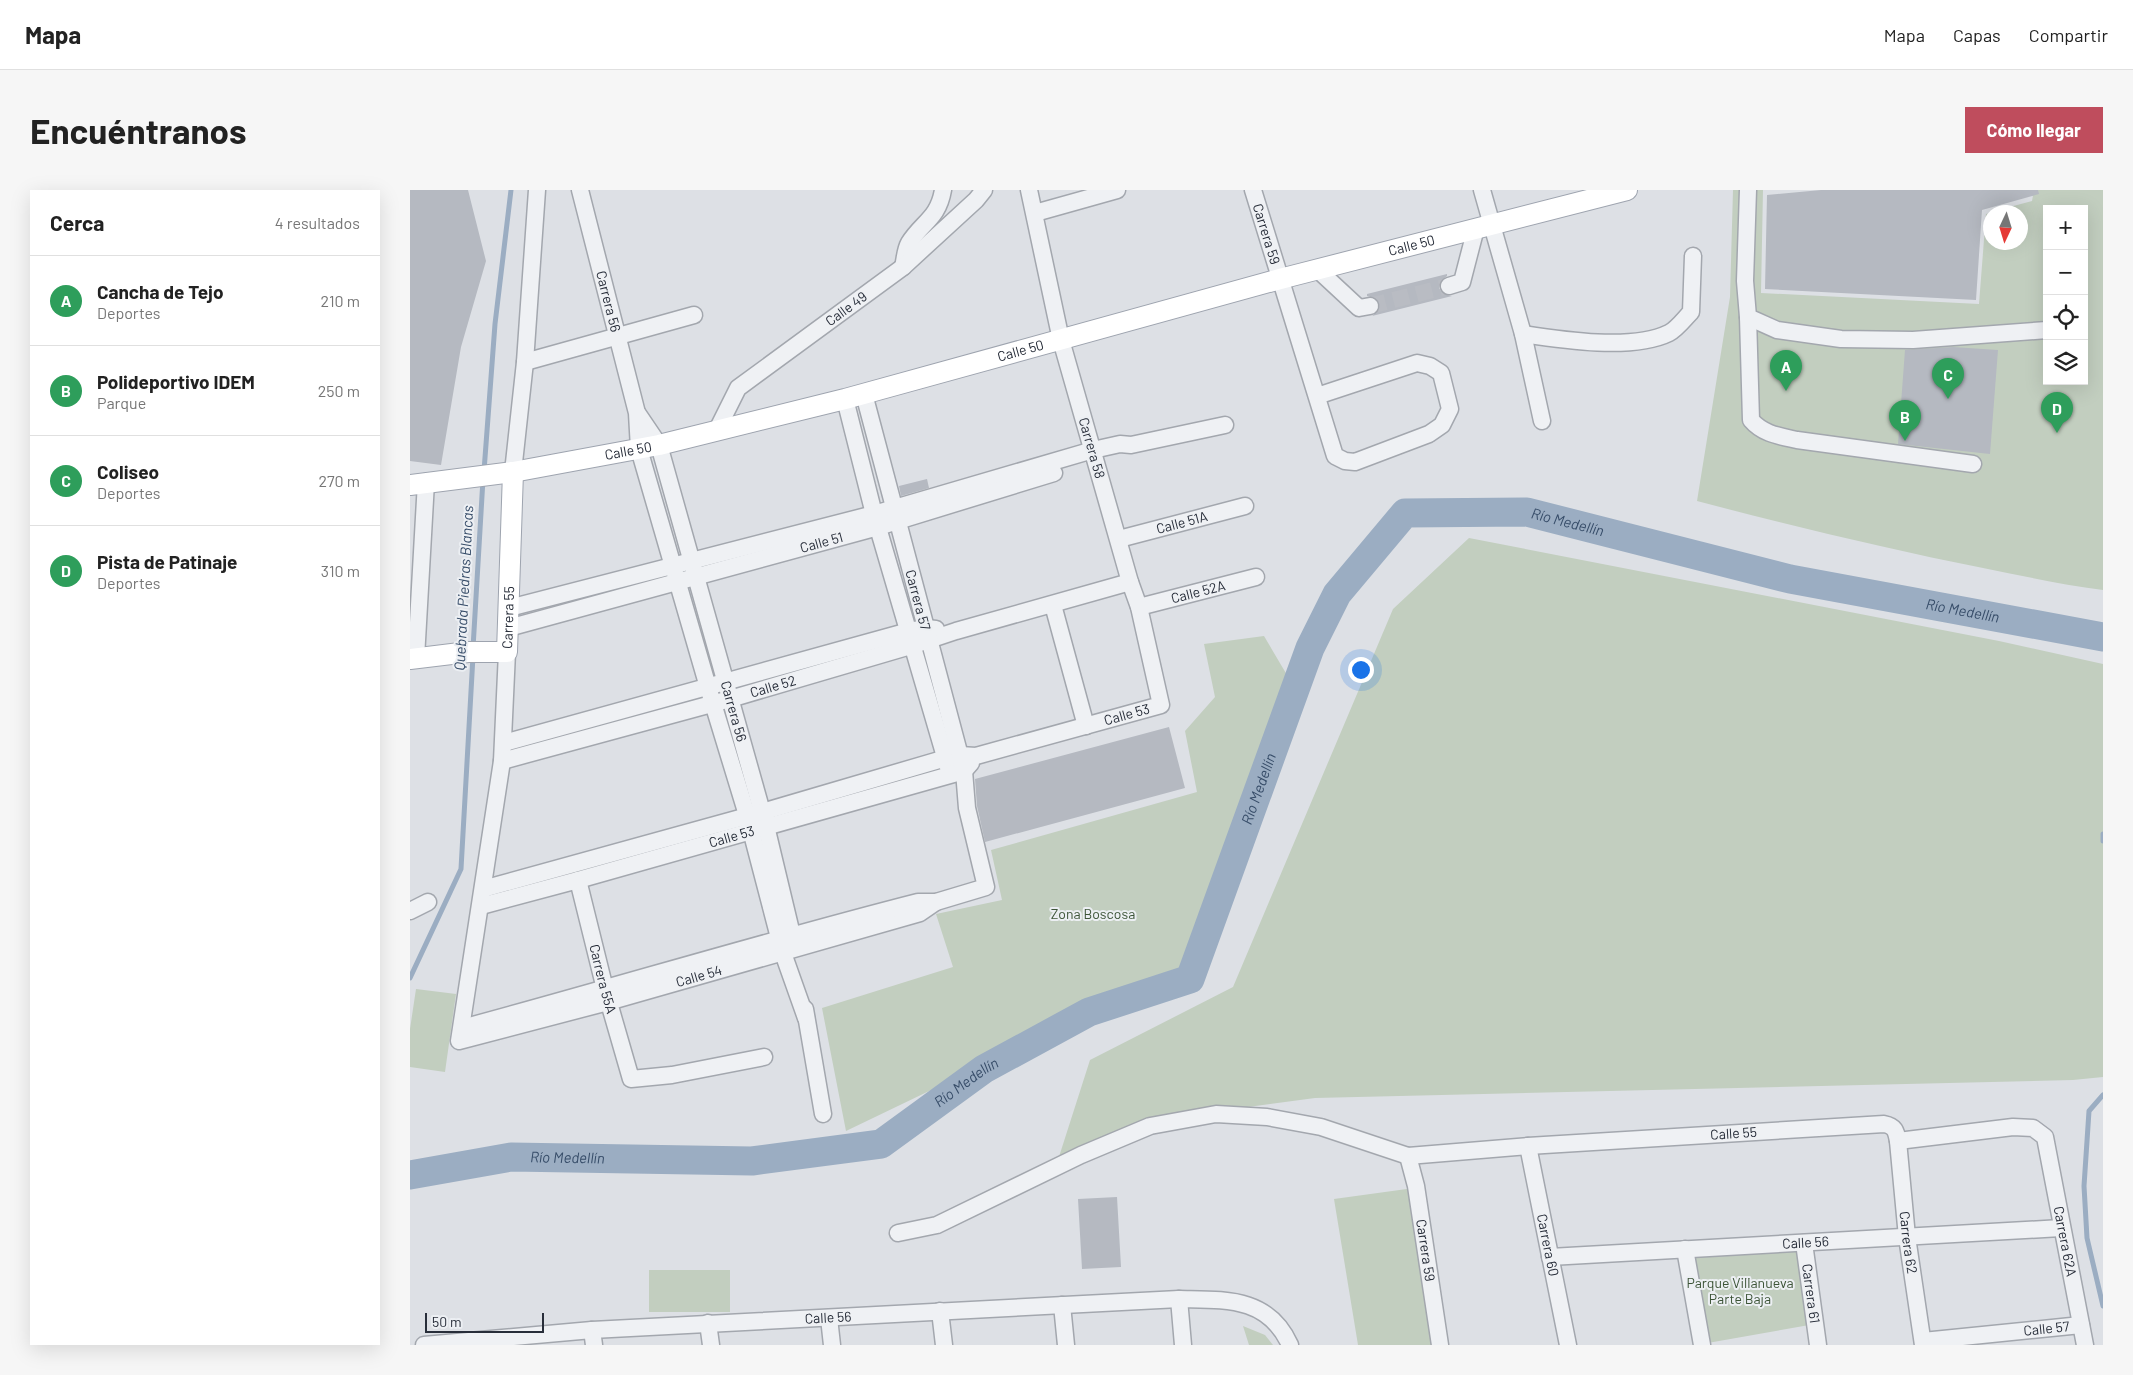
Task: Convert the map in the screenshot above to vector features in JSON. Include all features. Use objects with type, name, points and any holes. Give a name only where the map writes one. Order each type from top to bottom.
[{"type":"main road","name":"Calle 50","points":[[418,484],[505,473],[659,445],[855,396],[1280,279],[1626,190]]},
{"type":"main road","name":"Carrera 55","points":[[503,652],[508,618],[505,473]]},
{"type":"main road","points":[[413,658],[468,652],[503,652]]},
{"type":"street","name":"Carrera 55","points":[[505,473],[525,362],[538,190]]},
{"type":"street","name":"Carrera 56","points":[[580,190],[637,412],[640,449],[713,704],[757,821]]},
{"type":"street","points":[[903,267],[910,243],[933,216],[941,202],[943,190]]},
{"type":"street","name":"Calle 49","points":[[717,430],[738,388],[903,267],[976,200],[984,190]]},
{"type":"street","name":"Carrera 58","points":[[1029,190],[1061,340],[1130,582],[1139,607],[1161,705]]},
{"type":"street","points":[[1035,213],[1117,190]]},
{"type":"street","name":"Carrera 59","points":[[1253,190],[1335,456],[1345,461],[1355,462],[1428,434],[1442,425],[1450,409],[1441,373],[1430,366],[1417,364],[1317,396]]},
{"type":"street","points":[[1482,190],[1484,226],[1522,334],[1542,421]]},
{"type":"street","points":[[1748,190],[1745,281],[1751,420],[1757,427],[1769,434],[1797,440],[1973,464]]},
{"type":"street","points":[[1449,286],[1462,282],[1484,226]]},
{"type":"street","points":[[1522,334],[1580,343],[1642,341],[1670,333],[1691,312],[1693,256]]},
{"type":"street","points":[[1317,270],[1359,308],[1370,306]]},
{"type":"street","points":[[525,362],[694,316]]},
{"type":"street","points":[[1748,318],[1777,330],[1841,339],[1913,340],[2043,330]]},
{"type":"street","name":"Carrera 57","points":[[855,396],[895,514],[920,636],[986,887]]},
{"type":"street","name":"Carrera 57","points":[[855,396],[876,520],[920,636]]},
{"type":"street","name":"Carrera 56","points":[[637,412],[659,445],[730,699],[757,821],[806,1018],[823,1114]]},
{"type":"street","name":"Calle 51","points":[[508,618],[673,565],[694,568],[876,520],[1094,456],[1120,444],[1131,445],[1225,425]]},
{"type":"street","points":[[413,658],[418,484]]},
{"type":"street","name":"Calle 51A","points":[[1119,539],[1245,506]]},
{"type":"street","name":"Calle 51","points":[[508,618],[678,582],[694,568]]},
{"type":"street","name":"Calle 52A","points":[[1139,607],[1256,577]]},
{"type":"street","name":"Calle 52","points":[[504,743],[724,682],[920,636],[956,631],[1130,582]]},
{"type":"street","points":[[1052,605],[1086,726]]},
{"type":"street","name":"Calle 52","points":[[502,761],[730,699],[920,636]]},
{"type":"street","name":"Carrera 55","points":[[460,1035],[502,761],[504,743],[503,652]]},
{"type":"street","name":"Calle 53","points":[[481,906],[578,880],[953,756],[976,756],[1161,705]]},
{"type":"street","points":[[957,772],[976,756]]},
{"type":"street","name":"Calle 53","points":[[483,889],[957,772]]},
{"type":"street","name":"Carrera 55A","points":[[578,880],[607,996],[631,1079],[672,1075],[764,1057]]},
{"type":"street","name":"Calle 54","points":[[460,1035],[607,996],[787,944],[920,913],[936,902],[986,887]]},
{"type":"street","points":[[410,911],[428,902]]},
{"type":"street","points":[[898,1233],[937,1224],[1081,1155],[1150,1126],[1216,1114],[1266,1116],[1321,1127],[1408,1156]]},
{"type":"street","name":"Calle 55","points":[[1408,1156],[1528,1146],[1884,1124],[1891,1125],[1895,1130],[1898,1141]]},
{"type":"street","name":"Carrera 62A","points":[[1898,1141],[2013,1127],[2033,1128],[2045,1138],[2085,1345]]},
{"type":"street","name":"Carrera 62","points":[[1898,1141],[1907,1238],[1923,1343]]},
{"type":"street","name":"Carrera 60","points":[[1528,1146],[1568,1345]]},
{"type":"street","name":"Carrera 59","points":[[1408,1156],[1416,1186],[1440,1345]]},
{"type":"street","name":"Calle 56","points":[[1550,1257],[2061,1228]]},
{"type":"street","name":"Carrera 61","points":[[1804,1243],[1818,1345]]},
{"type":"street","points":[[1685,1249],[1702,1345]]},
{"type":"street","points":[[1179,1299],[1183,1345]]},
{"type":"street","name":"Calle 56","points":[[424,1345],[593,1337],[708,1323],[1179,1299],[1232,1300],[1258,1308],[1278,1324],[1290,1345]]},
{"type":"street","points":[[1062,1305],[1066,1345]]},
{"type":"street","points":[[940,1311],[944,1345]]},
{"type":"street","points":[[829,1318],[832,1345]]},
{"type":"street","points":[[708,1323],[711,1345]]},
{"type":"street","name":"Calle 57","points":[[1923,1343],[2081,1325]]},
{"type":"green space","points":[[1733,190],[1763,190],[1761,293],[1979,304],[1983,250],[2028,250],[2028,205],[2017,205],[2032,201],[2034,190],[2103,190],[2103,590],[2073,586],[1911,553],[1697,501],[1730,297]]},
{"type":"green space","points":[[1469,538],[1999,641],[2103,664],[2103,1077],[2073,1080],[1315,1098],[1152,1120],[1057,1163],[1090,1060],[1233,987],[1393,609]]},
{"type":"green space","name":"Zona Boscosa","points":[[1264,636],[1287,675],[1189,966],[846,1131],[822,1008],[953,967],[936,914],[1002,900],[991,850],[1197,792],[1185,731],[1215,697],[1204,644]]},
{"type":"green space","points":[[416,989],[456,994],[445,1072],[410,1067],[410,1029]]},
{"type":"green space","points":[[1414,1188],[1438,1345],[1358,1345],[1334,1199]]},
{"type":"green space","name":"Parque Villanueva Parte Baja","points":[[1804,1243],[1815,1324],[1702,1344],[1685,1249]]},
{"type":"green space","points":[[649,1270],[730,1270],[730,1312],[649,1312]]},
{"type":"green space","points":[[1243,1326],[1265,1335],[1273,1345],[1249,1345]]},
{"type":"building","points":[[410,190],[468,190],[486,261],[461,347],[441,465],[410,461]]},
{"type":"building","points":[[1821,190],[2038,190],[2039,194],[2000,205],[1983,205],[1976,300],[1765,289],[1767,195]]},
{"type":"building","points":[[1447,274],[1439,283],[1439,288],[1443,294],[1452,296],[1372,316],[1379,310],[1380,304],[1377,299],[1367,296],[1367,294]]},
{"type":"building","points":[[1953,347],[1998,350],[1990,454],[1898,444],[1905,350]]},
{"type":"building","points":[[927,479],[929,488],[901,496],[899,486]]},
{"type":"building","points":[[1169,727],[1185,788],[985,842],[977,806],[975,779]]},
{"type":"building","points":[[1117,1197],[1121,1267],[1082,1269],[1078,1199]]},
{"type":"waterway","name":"Quebrada Piedras Blancas","points":[[484,471],[495,324],[511,190]]},
{"type":"waterway","name":"Quebrada Piedras Blancas","points":[[473,648],[483,479]]},
{"type":"waterway","name":"Río Medellín","points":[[410,1175],[511,1157],[752,1161],[881,1144],[984,1069],[1089,1012],[1190,979],[1310,648],[1337,594],[1405,513],[1527,512],[1790,579],[2103,637]]},
{"type":"waterway","name":"Quebrada Piedras Blancas","points":[[410,978],[461,869],[473,656]]},
{"type":"waterway","points":[[2103,834],[2103,841]]},
{"type":"waterway","points":[[2103,1095],[2089,1111],[2084,1186],[2087,1238],[2103,1306]]},
{"type":"tunnel","points":[[1370,306],[1449,286]]},
{"type":"place","name":"Cancha de Tejo","points":[[1786,391]]},
{"type":"place","name":"Coliseo","points":[[1948,399]]},
{"type":"place","name":"Pista de Patinaje","points":[[2057,433]]},
{"type":"place","name":"Polideportivo IDEM","points":[[1905,441]]}]
